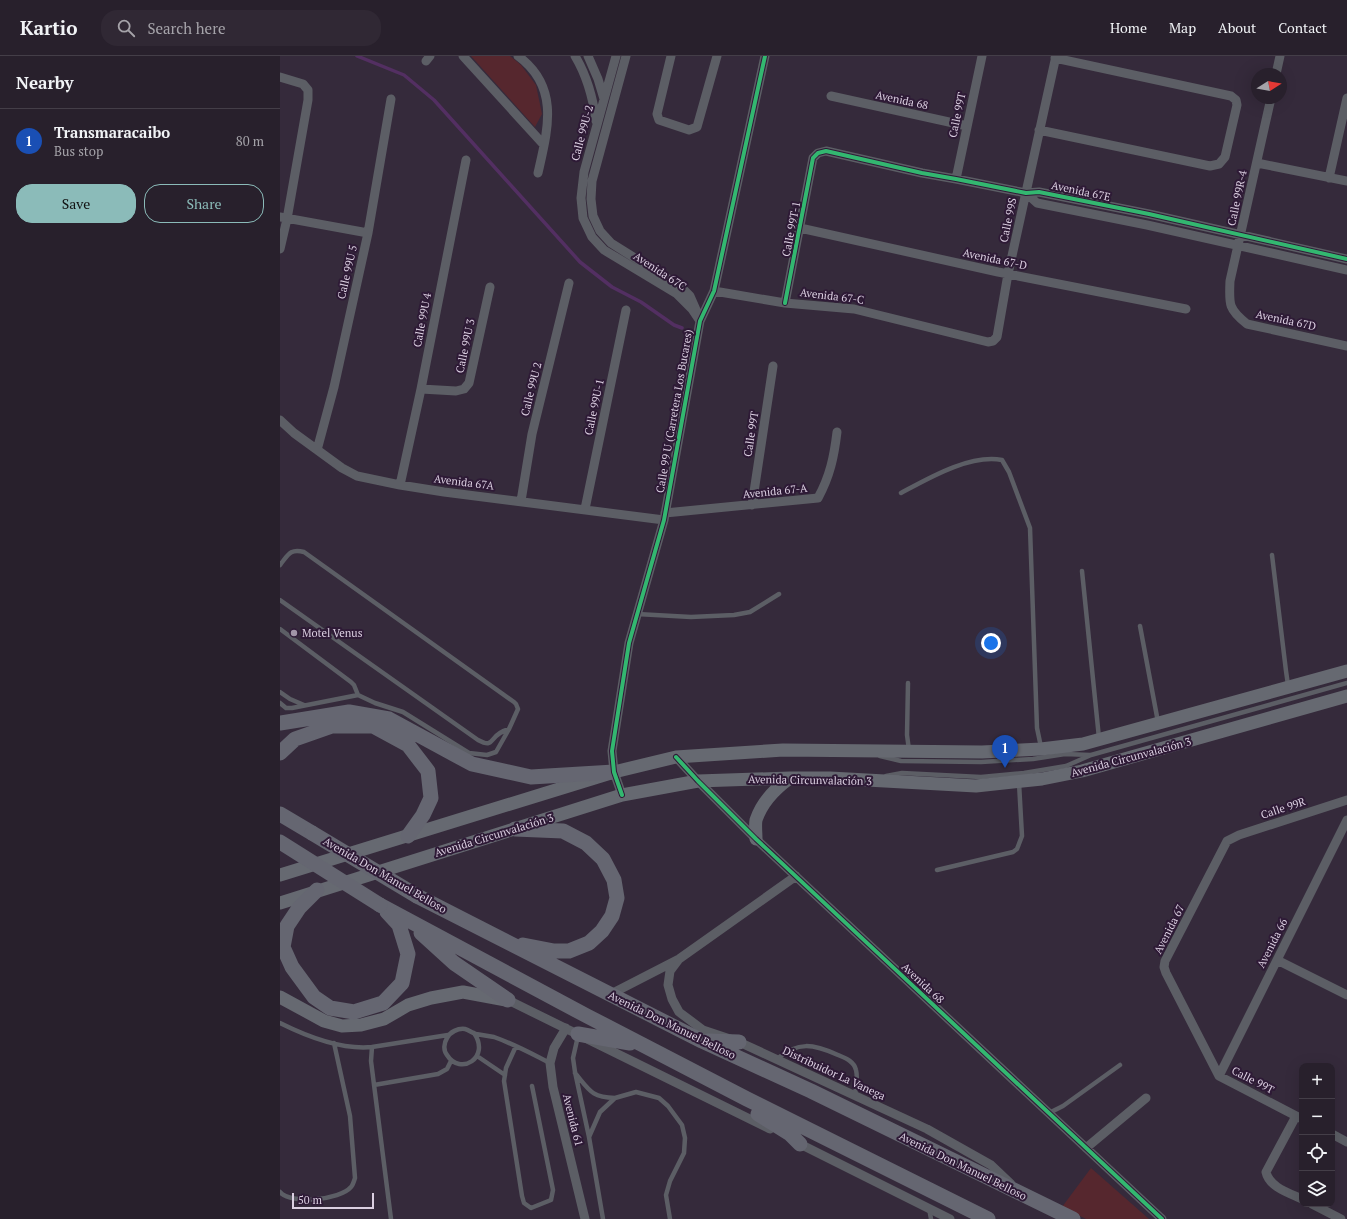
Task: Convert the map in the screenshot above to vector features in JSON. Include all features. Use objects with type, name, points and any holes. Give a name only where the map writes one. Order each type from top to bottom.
[{"type":"main road","points":[[280,875],[614,772],[676,757],[783,750],[982,752],[1041,749],[1084,744],[1347,671]]},
{"type":"main road","name":"Avenida Circunvalación 3","points":[[280,903],[317,890],[622,795],[698,781],[790,778],[976,786],[1042,779],[1082,771],[1347,696]]},
{"type":"main road","points":[[280,724],[349,712],[389,719],[472,764],[531,777],[614,772]]},
{"type":"main road","points":[[280,753],[295,739],[332,726],[374,726],[408,745],[428,771],[431,798],[423,815],[408,836]]},
{"type":"main road","points":[[756,839],[756,820],[766,801],[778,787],[790,778]]},
{"type":"main road","points":[[280,804],[293,823]]},
{"type":"main road","name":"Avenida Don Manuel Belloso","points":[[280,814],[417,896],[609,995],[712,1041],[1072,1219]]},
{"type":"main road","points":[[507,942],[554,951],[569,951],[589,943],[602,931],[612,916],[617,898],[614,880],[603,859],[586,843],[563,831],[515,829]]},
{"type":"main road","points":[[280,842],[403,917],[645,1046],[747,1099],[988,1219]]},
{"type":"main road","points":[[317,890],[299,908],[288,926],[283,947],[292,967],[314,997],[330,1008],[354,1012],[383,1003],[402,983],[408,954],[399,925],[380,904]]},
{"type":"main road","points":[[403,917],[454,963],[508,1000]]},
{"type":"main road","points":[[280,997],[324,1021],[342,1026],[361,1025],[384,1019],[408,1005],[431,998],[463,992],[508,1000]]},
{"type":"main road","points":[[572,1031],[645,1046]]},
{"type":"main road","points":[[712,1041],[739,1042]]},
{"type":"main road","points":[[747,1099],[757,1114],[790,1134],[800,1144]]},
{"type":"street","points":[[463,56],[544,145]]},
{"type":"street","points":[[518,56],[526,62],[540,80],[546,99],[548,121],[538,173]]},
{"type":"street","points":[[575,56],[590,88],[596,126]]},
{"type":"street","points":[[588,56],[598,79],[604,99],[607,122]]},
{"type":"street","name":"Calle 99U-2","points":[[583,218],[581,198],[584,172],[616,56]]},
{"type":"street","name":"Calle 99U-2","points":[[593,216],[591,199],[592,181],[626,56]]},
{"type":"street","points":[[671,56],[657,114],[659,120],[690,130],[697,127],[717,56]]},
{"type":"street","name":"Calle 99 U (Carretera Los Bucares)","points":[[622,795],[614,772],[612,751],[629,643],[664,517],[700,321],[714,291],[765,56]]},
{"type":"street","name":"Calle 99T","points":[[956,179],[982,56]]},
{"type":"street","points":[[1277,68],[1280,56]]},
{"type":"street","points":[[1039,130],[1210,166],[1219,164],[1225,157],[1237,104],[1236,100],[1231,96],[1055,57]]},
{"type":"street","name":"Calle 99S","points":[[993,341],[997,338],[1008,274],[1055,57]]},
{"type":"street","points":[[280,77],[303,84],[308,90],[308,100],[284,218],[280,249]]},
{"type":"street","name":"Avenida 68","points":[[831,96],[967,126]]},
{"type":"street","name":"Calle 99U 5","points":[[317,450],[334,387],[368,233],[391,99]]},
{"type":"street","points":[[1329,178],[1347,102]]},
{"type":"street","name":"Calle 99R-4","points":[[1230,303],[1230,281],[1242,235],[1270,104]]},
{"type":"street","name":"Avenida 67E","points":[[813,158],[818,153],[826,151],[922,173],[1026,194],[1039,192],[1149,214],[1347,259]]},
{"type":"street","name":"Calle 99T-1","points":[[785,303],[813,158]]},
{"type":"street","name":"Calle 99U 4","points":[[400,485],[421,389],[466,160]]},
{"type":"street","points":[[1257,163],[1347,182]]},
{"type":"street","name":"Avenida 67E","points":[[1026,194],[1037,203],[1147,225],[1347,270]]},
{"type":"street","name":"Avenida 67C","points":[[593,216],[600,231],[611,242],[681,288],[690,296],[700,321]]},
{"type":"street","points":[[284,218],[368,233]]},
{"type":"street","name":"Avenida 67C","points":[[583,218],[592,237],[604,250],[676,294],[692,310],[700,321]]},
{"type":"street","name":"Avenida 67-D","points":[[800,228],[1008,274],[1186,309]]},
{"type":"street","name":"Calle 99U 2","points":[[521,501],[532,434],[569,283]]},
{"type":"street","name":"Calle 99U 3","points":[[421,389],[456,391],[464,389],[469,383],[490,287]]},
{"type":"street","name":"Avenida 67-C","points":[[714,291],[785,303],[854,309],[988,342],[993,341]]},
{"type":"street","name":"Avenida 67D","points":[[1230,303],[1235,315],[1247,324],[1347,346]]},
{"type":"street","name":"Calle 99U-1","points":[[585,509],[626,310]]},
{"type":"street","name":"Calle 99T","points":[[752,505],[773,366]]},
{"type":"street","name":"Avenida 67A","points":[[280,420],[294,433],[317,450],[342,468],[357,476],[444,492],[664,517]]},
{"type":"street","name":"Avenida 67-A","points":[[664,517],[818,498],[825,485],[832,466],[837,432]]},
{"type":"street","name":"Avenida 68","points":[[676,757],[756,839],[1162,1219]]},
{"type":"street","name":"Calle 99R","points":[[1227,841],[1239,835],[1347,800]]},
{"type":"street","name":"Avenida 66","points":[[1219,1076],[1347,820]]},
{"type":"street","name":"Avenida 67","points":[[1206,1050],[1164,967],[1165,961],[1227,841]]},
{"type":"street","points":[[609,995],[679,959],[796,876]]},
{"type":"street","points":[[679,959],[670,971],[668,985],[672,999],[679,1012],[712,1041]]},
{"type":"street","points":[[1277,960],[1347,995]]},
{"type":"street","points":[[508,1000],[950,1219]]},
{"type":"street","name":"Avenida 61","points":[[572,1031],[554,1048],[550,1063],[553,1087],[585,1219]]},
{"type":"street","name":"Distribuidor La Vanega","points":[[739,1042],[927,1129],[991,1165],[1023,1195]]},
{"type":"street","name":"Calle 99T","points":[[1206,1050],[1219,1076],[1299,1117]]},
{"type":"street","points":[[1086,1148],[1146,1098]]},
{"type":"street","points":[[1299,1117],[1266,1172],[1267,1178],[1271,1183],[1299,1197]]},
{"type":"street","points":[[1334,1135],[1347,1142]]},
{"type":"street","points":[[1318,1207],[1340,1219]]},
{"type":"lane","points":[[901,492],[963,463],[993,458],[1002,460],[1009,472],[1030,528],[1037,728],[1041,749]]},
{"type":"lane","points":[[280,565],[290,552],[294,550],[304,552],[311,556],[516,704],[518,709],[496,752],[487,755],[469,753],[403,712],[375,703],[358,694],[351,682],[280,629]]},
{"type":"lane","points":[[1272,555],[1289,687]]},
{"type":"lane","points":[[1082,571],[1098,718],[1099,740]]},
{"type":"lane","points":[[637,614],[691,617],[734,615],[750,612],[779,594]]},
{"type":"lane","points":[[280,600],[478,740],[488,744],[491,743],[499,734],[509,729]]},
{"type":"lane","points":[[1140,626],[1158,723]]},
{"type":"lane","points":[[908,683],[907,735],[909,751]]},
{"type":"lane","points":[[862,780],[902,773],[981,777],[1024,773],[1066,766],[1091,755],[1347,683]]},
{"type":"lane","points":[[280,692],[290,699],[305,705]]},
{"type":"lane","points":[[280,703],[286,708],[289,708],[358,694]]},
{"type":"lane","points":[[857,751],[901,761],[981,762],[1033,759],[1065,754],[1091,755]]},
{"type":"lane","points":[[937,870],[1013,852],[1017,849],[1022,836],[1019,782]]},
{"type":"lane","points":[[280,1023],[311,1037],[353,1047],[372,1047],[448,1035],[456,1030],[465,1029],[474,1033],[494,1037],[550,1063]]},
{"type":"lane","points":[[572,1031],[575,1072],[604,1219]]},
{"type":"lane","points":[[448,1035],[444,1044],[445,1054],[451,1061],[460,1065],[470,1063],[477,1056],[480,1048],[479,1040],[474,1033]]},
{"type":"lane","points":[[280,1192],[283,1196],[298,1199],[319,1200],[336,1196],[351,1187],[355,1178],[350,1116],[334,1043]]},
{"type":"lane","points":[[516,1046],[506,1068],[504,1081],[522,1196],[524,1203],[531,1208],[551,1200],[553,1196],[532,1086]]},
{"type":"lane","points":[[777,1060],[788,1050],[802,1046],[814,1046],[850,1060],[856,1069],[856,1085],[854,1095]]},
{"type":"lane","points":[[372,1047],[371,1061],[391,1219]]},
{"type":"lane","points":[[477,1056],[505,1075]]},
{"type":"lane","points":[[374,1085],[438,1074],[447,1069],[451,1061]]},
{"type":"lane","points":[[1049,1113],[1063,1106],[1120,1065]]},
{"type":"lane","points":[[575,1072],[591,1093],[600,1097],[615,1098],[636,1092],[659,1098],[668,1106],[682,1125],[685,1138],[684,1153],[670,1181],[666,1195],[670,1219]]},
{"type":"lane","points":[[589,1138],[600,1112],[615,1098]]},
{"type":"lane","points":[[929,1208],[931,1219]]},
{"type":"shaded area","points":[[471,56],[510,56],[521,65],[536,85],[542,114],[535,127]]},
{"type":"shaded area","points":[[1091,1168],[1149,1219],[1086,1219],[1062,1207]]},
{"type":"waterway","points":[[357,56],[404,75],[434,100],[580,262],[612,287],[641,302],[674,325],[682,328]]},
{"type":"cycle path","points":[[622,795],[614,772],[612,751],[629,643],[664,520],[700,321],[714,291],[765,56]]},
{"type":"cycle path","points":[[785,303],[813,158],[818,153],[826,151],[922,173],[1026,193],[1039,192],[1149,214],[1347,259]]},
{"type":"cycle path","points":[[676,757],[756,839],[1162,1219]]},
{"type":"place","name":"Motel Venus","points":[[294,633]]},
{"type":"place","name":"Transmaracaibo","points":[[1005,768]]}]
